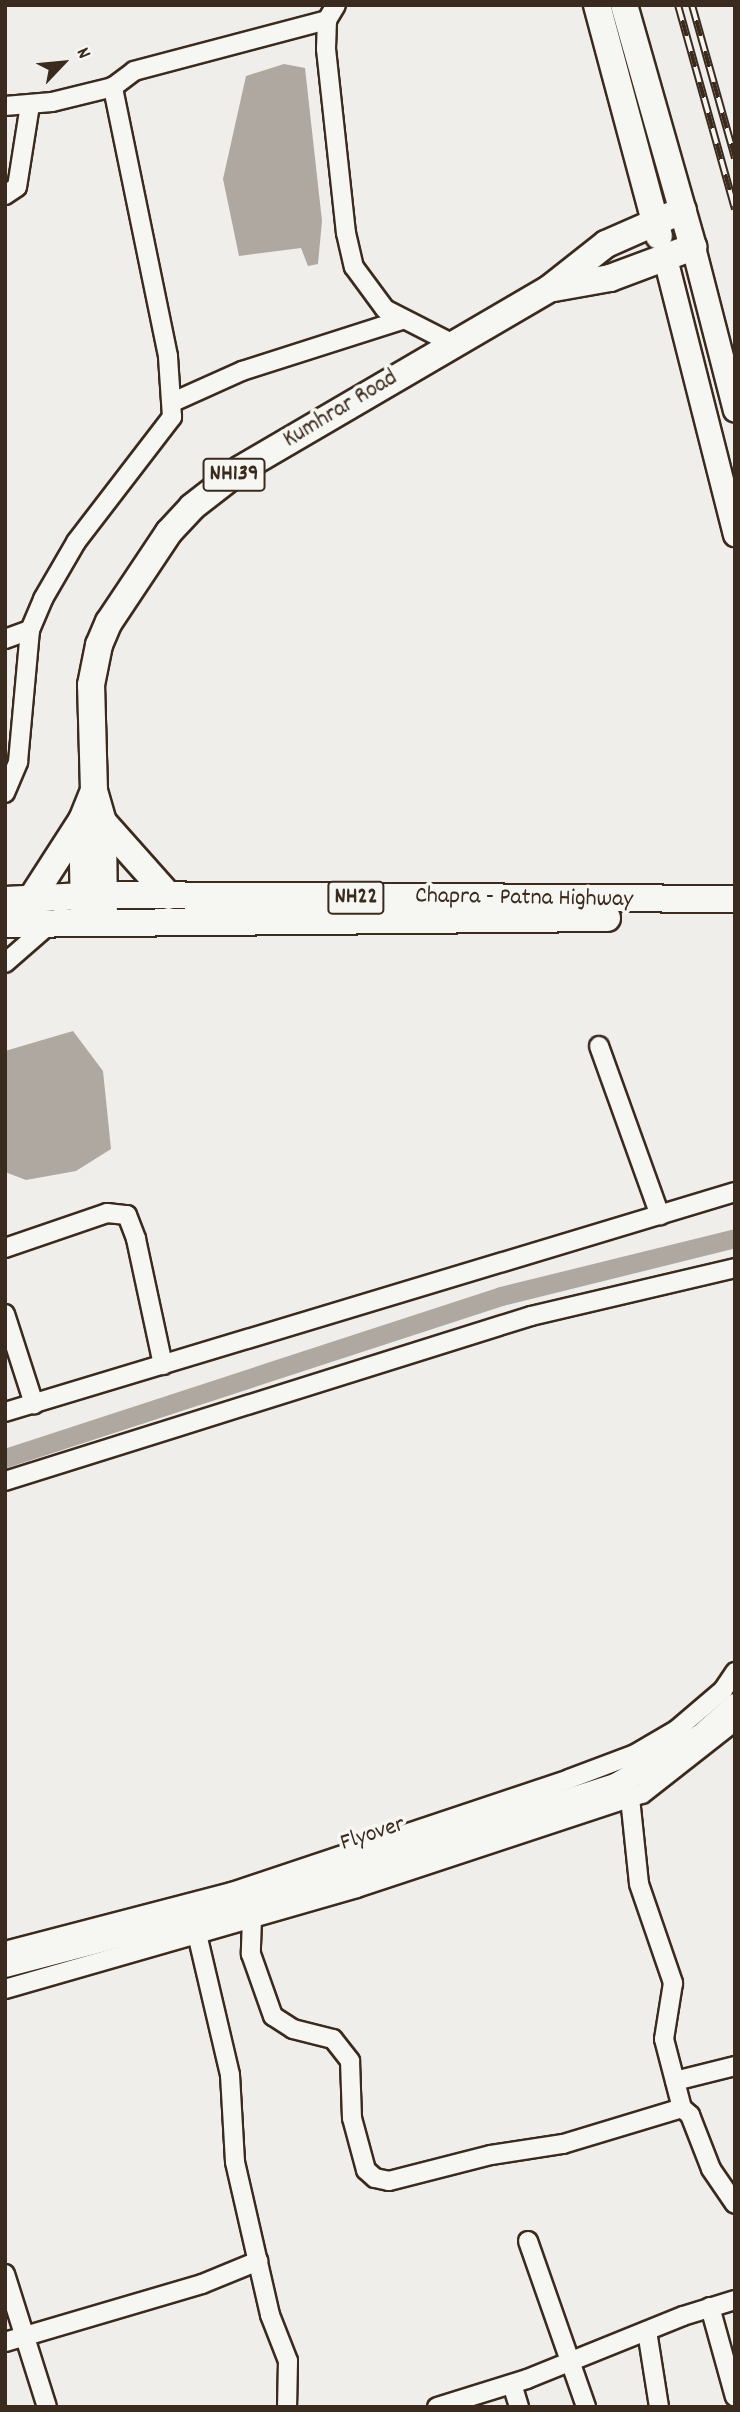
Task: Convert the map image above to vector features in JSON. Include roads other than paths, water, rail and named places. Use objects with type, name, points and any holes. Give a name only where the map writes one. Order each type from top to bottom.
[{"type":"highway","points":[[597,5],[665,258]]},
{"type":"highway","points":[[624,5],[693,247]]},
{"type":"highway","name":"Kumhrar Road","points":[[94,908],[91,685],[99,645],[169,532],[241,469],[549,289],[606,244],[682,210]]},
{"type":"highway","name":"Kumhrar Road","points":[[549,289],[610,278],[693,247]]},
{"type":"highway","points":[[32,898],[92,821],[169,896]]},
{"type":"highway","name":"Chapra - Patna Highway","points":[[5,924],[51,923],[94,908],[169,896],[706,909]]},
{"type":"highway","name":"Chapra - Patna Highway","points":[[5,900],[32,898],[94,908],[706,909]]},
{"type":"highway","name":"NH22","points":[[706,909],[735,899]]},
{"type":"highway","name":"NH22","points":[[706,909],[735,916]]},
{"type":"main road","points":[[693,247],[735,410]]},
{"type":"main road","points":[[665,258],[735,534]]},
{"type":"main road","name":"Flyover","points":[[5,1965],[272,1895],[615,1785],[690,1743],[735,1705]]},
{"type":"street","points":[[5,106],[30,105],[113,88],[134,71],[331,13],[331,97],[352,256],[372,295],[401,320],[453,344]]},
{"type":"street","points":[[5,793],[18,761],[30,630],[63,561],[164,431],[173,402],[168,356],[113,88]]},
{"type":"street","points":[[5,195],[17,187],[30,105]]},
{"type":"street","points":[[173,402],[254,366],[401,320]]},
{"type":"street","points":[[5,639],[30,630]]},
{"type":"street","points":[[5,963],[51,923]]},
{"type":"street","points":[[598,1046],[660,1215]]},
{"type":"street","points":[[5,1412],[735,1192]]},
{"type":"street","points":[[5,1248],[107,1213],[127,1215],[136,1239],[163,1365]]},
{"type":"street","points":[[5,1482],[522,1319],[735,1268]]},
{"type":"street","points":[[5,1314],[34,1404]]},
{"type":"street","points":[[5,1951],[232,1892],[569,1779],[635,1754],[676,1730],[723,1690],[735,1672]]},
{"type":"street","points":[[5,1989],[252,1918],[630,1798],[655,1785],[735,1721]]},
{"type":"street","points":[[630,1798],[637,1875],[673,1983],[664,2039],[682,2108],[730,2186],[735,2204]]},
{"type":"street","points":[[252,1918],[251,1954],[273,2016],[293,2029],[332,2039],[350,2061],[354,2128],[366,2170],[375,2178],[397,2179],[491,2155],[564,2144],[682,2108]]},
{"type":"street","points":[[197,1934],[230,2075],[233,2150],[270,2315],[288,2361],[287,2407]]},
{"type":"street","points":[[675,2081],[735,2066]]},
{"type":"street","points":[[528,2241],[586,2407]]},
{"type":"street","points":[[5,2342],[202,2284],[258,2261]]},
{"type":"street","points":[[5,2273],[47,2407]]},
{"type":"street","points":[[444,2406],[512,2384],[710,2307],[735,2300]]},
{"type":"street","points":[[710,2307],[735,2397]]},
{"type":"street","points":[[647,2331],[659,2407]]},
{"type":"street","points":[[512,2384],[519,2407]]},
{"type":"waterway","points":[[5,1458],[501,1296],[735,1238]]},
{"type":"railway","points":[[678,5],[735,209]]},
{"type":"railway","points":[[692,5],[735,158]]}]
